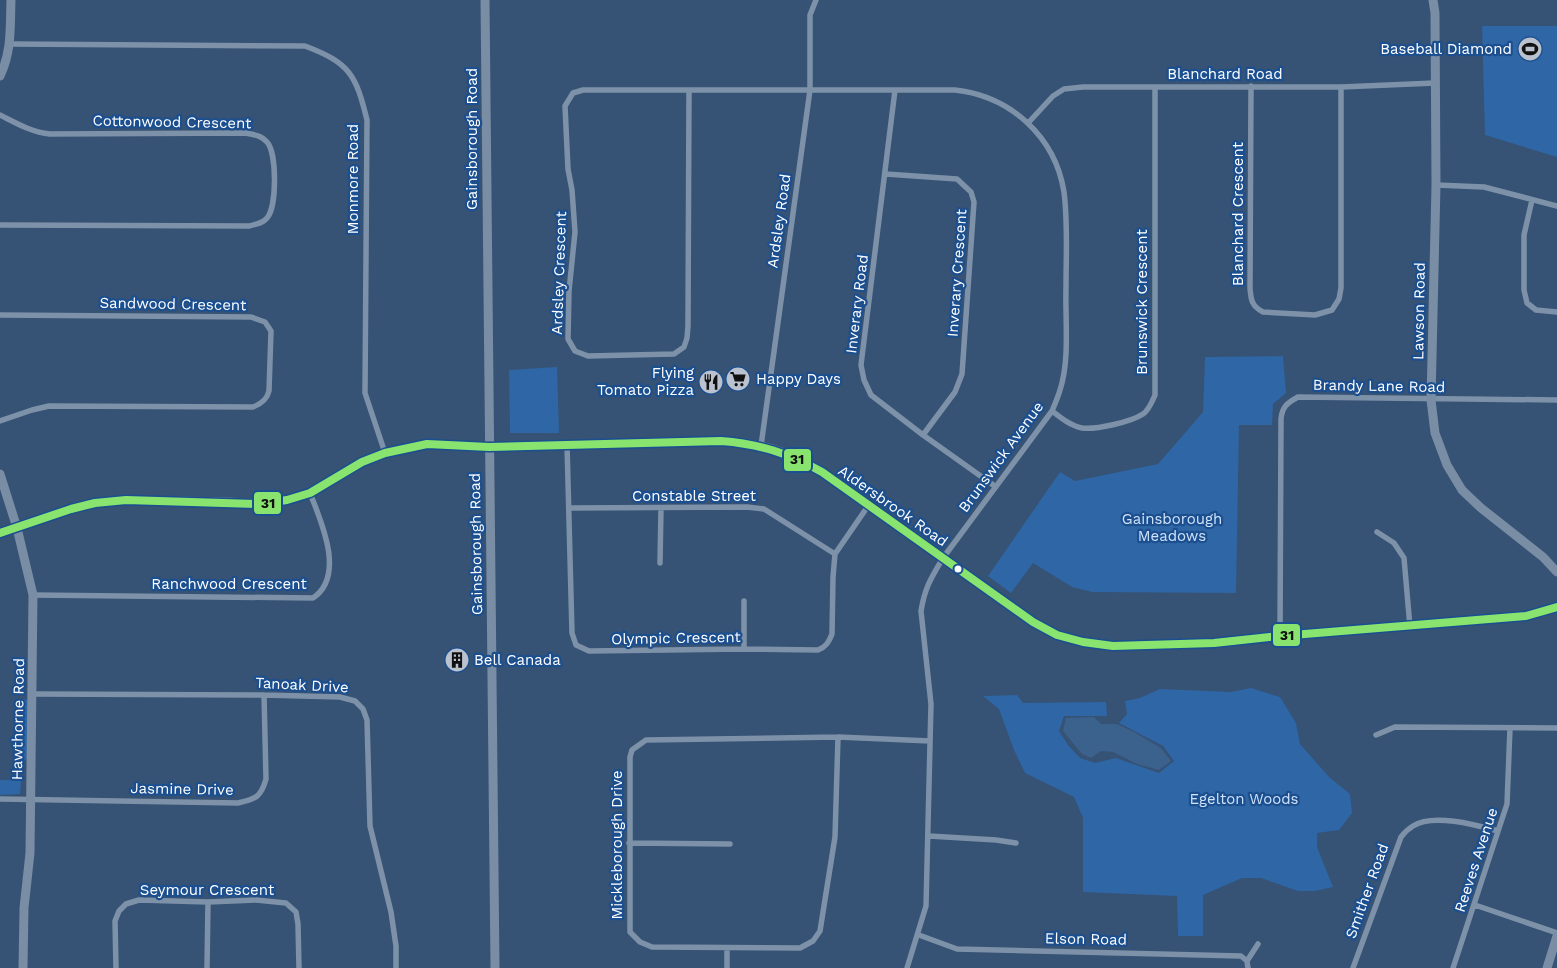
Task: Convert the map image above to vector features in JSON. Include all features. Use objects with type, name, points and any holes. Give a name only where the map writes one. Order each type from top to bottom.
[{"type":"street","points":[[0,76],[5,66],[10,44],[11,0]]},
{"type":"street","name":"Gainsborough Road","points":[[485,0],[494,968]]},
{"type":"street","name":"Ardsley Road","points":[[762,446],[810,90],[810,15],[816,0]]},
{"type":"street","name":"Lawson Road","points":[[1433,0],[1435,13],[1436,185],[1431,400],[1434,432],[1447,465],[1462,490],[1481,508],[1543,557],[1557,572]]},
{"type":"street","name":"Monmore Road","points":[[10,44],[305,46],[337,60],[349,72],[360,92],[367,120],[365,393],[385,453]]},
{"type":"street","name":"Blanchard Road","points":[[1028,122],[1052,96],[1064,89],[1083,87],[1251,86],[1341,88],[1435,83]]},
{"type":"street","name":"Blanchard Crescent","points":[[1251,86],[1250,288],[1252,303],[1256,309],[1262,312],[1315,315],[1332,310],[1339,299],[1341,288],[1341,88]]},
{"type":"street","name":"Brunswick Crescent","points":[[1052,411],[1073,425],[1084,428],[1109,426],[1143,414],[1151,405],[1155,395],[1155,87]]},
{"type":"street","name":"Ardsley Crescent","points":[[690,90],[688,332],[684,347],[674,354],[660,356],[588,356],[575,351],[568,339],[570,291],[576,232],[568,168],[565,106],[573,93],[583,90],[690,90],[810,90]]},
{"type":"street","name":"Brunswick Avenue","points":[[810,90],[955,90],[974,92],[1004,105],[1028,122],[1058,167],[1064,192],[1066,234],[1065,361],[1061,389],[1052,411],[927,583],[921,611],[931,704],[926,906],[907,968]]},
{"type":"street","name":"Inverary Road","points":[[895,90],[861,365],[864,380],[871,395],[996,487]]},
{"type":"street","name":"Cottonwood Crescent","points":[[0,115],[27,128],[50,134],[246,133],[258,135],[268,143],[273,155],[274,191],[272,208],[268,217],[261,224],[249,226],[0,225]]},
{"type":"street","name":"Inverary Crescent","points":[[886,174],[957,179],[971,192],[974,202],[962,374],[955,392],[923,435]]},
{"type":"street","points":[[1436,185],[1484,187],[1557,206]]},
{"type":"street","points":[[1532,200],[1524,235],[1524,290],[1527,304],[1536,310],[1557,312]]},
{"type":"street","name":"Sandwood Crescent","points":[[0,315],[252,317],[265,322],[271,331],[268,396],[261,403],[253,407],[49,406],[0,421]]},
{"type":"street","name":"Brandy Lane Road","points":[[1280,636],[1282,410],[1288,402],[1298,398],[1557,400]]},
{"type":"street","name":"Aldersbrook Road","points":[[0,533],[71,509],[95,503],[126,500],[260,504],[287,500],[310,493],[362,462],[385,453],[428,444],[489,446],[721,441],[774,448],[796,457],[822,472],[1033,622],[1058,635],[1083,642],[1113,646],[1214,643],[1526,616],[1557,607]]},
{"type":"street","name":"Olympic Crescent","points":[[568,444],[572,633],[576,644],[589,651],[818,650],[824,648],[832,634],[832,577],[835,554],[868,506]]},
{"type":"street","name":"Hawthorne Road","points":[[0,474],[17,528],[32,585],[33,596],[32,799],[30,853],[24,908],[24,968]]},
{"type":"street","name":"Ranchwood Crescent","points":[[33,596],[313,598],[323,589],[329,563],[328,541],[310,493]]},
{"type":"street","name":"Constable Street","points":[[570,508],[747,507],[764,509],[835,554]]},
{"type":"street","points":[[660,563],[661,508]]},
{"type":"street","points":[[1378,532],[1394,543],[1404,558],[1410,627]]},
{"type":"street","points":[[744,601],[744,649]]},
{"type":"street","name":"Tanoak Drive","points":[[33,694],[264,695],[340,697],[355,701],[364,709],[367,720],[370,826],[391,912],[396,946],[396,968]]},
{"type":"street","name":"Jasmine Drive","points":[[0,799],[238,803],[251,800],[263,792],[266,779],[264,695]]},
{"type":"street","points":[[1376,735],[1395,727],[1557,728]]},
{"type":"street","name":"Reeves Avenue","points":[[1453,968],[1508,804],[1510,728]]},
{"type":"street","name":"Mickleborough Drive","points":[[838,737],[835,837],[820,931],[813,941],[800,948],[652,947],[640,942],[630,932],[630,757],[632,750],[646,740],[838,737],[930,741]]},
{"type":"street","name":"Smither Road","points":[[1353,968],[1401,836],[1414,825],[1433,820],[1464,822],[1498,831]]},
{"type":"street","points":[[928,836],[996,840],[1016,844]]},
{"type":"street","points":[[630,843],[730,844]]},
{"type":"street","name":"Seymour Crescent","points":[[116,968],[115,921],[119,911],[126,904],[138,900],[208,902],[262,900],[286,903],[296,912],[299,968]]},
{"type":"street","points":[[207,968],[208,902]]},
{"type":"street","points":[[1475,905],[1557,934],[1546,968]]},
{"type":"street","name":"Elson Road","points":[[918,935],[957,949],[1242,956],[1247,961]]},
{"type":"street","points":[[1248,968],[1247,961],[1258,944]]},
{"type":"street","points":[[727,948],[727,968]]},
{"type":"green space","points":[[1482,26],[1557,26],[1557,157],[1485,135]]},
{"type":"green space","name":"Gainsborough Meadows","points":[[1283,356],[1286,393],[1273,404],[1272,425],[1239,425],[1236,593],[1092,592],[1072,587],[1033,563],[1011,593],[988,576],[1060,472],[1075,481],[1158,464],[1203,412],[1205,357]]},
{"type":"green space","points":[[557,367],[559,433],[510,433],[509,370]]},
{"type":"green space","name":"Egelton Woods","points":[[1251,688],[1280,697],[1296,723],[1300,744],[1329,777],[1350,794],[1352,813],[1339,830],[1317,833],[1317,847],[1333,887],[1315,891],[1298,891],[1261,878],[1242,878],[1203,895],[1203,936],[1178,936],[1177,896],[1083,892],[1083,818],[1074,797],[1025,773],[1014,750],[999,709],[983,696],[1017,695],[1023,703],[1106,702],[1107,716],[1064,716],[1059,731],[1068,745],[1080,758],[1095,763],[1116,758],[1159,773],[1174,761],[1163,746],[1119,723],[1127,714],[1125,701],[1140,698],[1160,689],[1231,692]]},
{"type":"green space","points":[[23,699],[27,700],[27,758],[23,762],[18,756],[19,702]]},
{"type":"green space","points":[[0,780],[21,780],[20,794],[0,795]]},
{"type":"shaded area","points":[[1094,717],[1101,724],[1117,724],[1134,732],[1161,748],[1171,761],[1159,770],[1137,764],[1113,752],[1101,751],[1091,758],[1082,754],[1063,731],[1066,718]]},
{"type":"transit line","name":"31","points":[[0,533],[71,509],[95,503],[126,500],[260,504],[287,500],[310,493],[362,462],[385,453],[427,444],[489,447],[721,441],[748,444],[773,450],[822,472],[1033,622],[1057,635],[1083,642],[1113,646],[1214,643],[1526,616],[1557,607]]},
{"type":"place","name":"Baseball Diamond","points":[[1530,49]]},
{"type":"place","name":"Happy Days","points":[[738,379]]},
{"type":"place","name":"Flying Tomato Pizza","points":[[711,382]]},
{"type":"place","name":"Bell Canada","points":[[457,660]]}]
